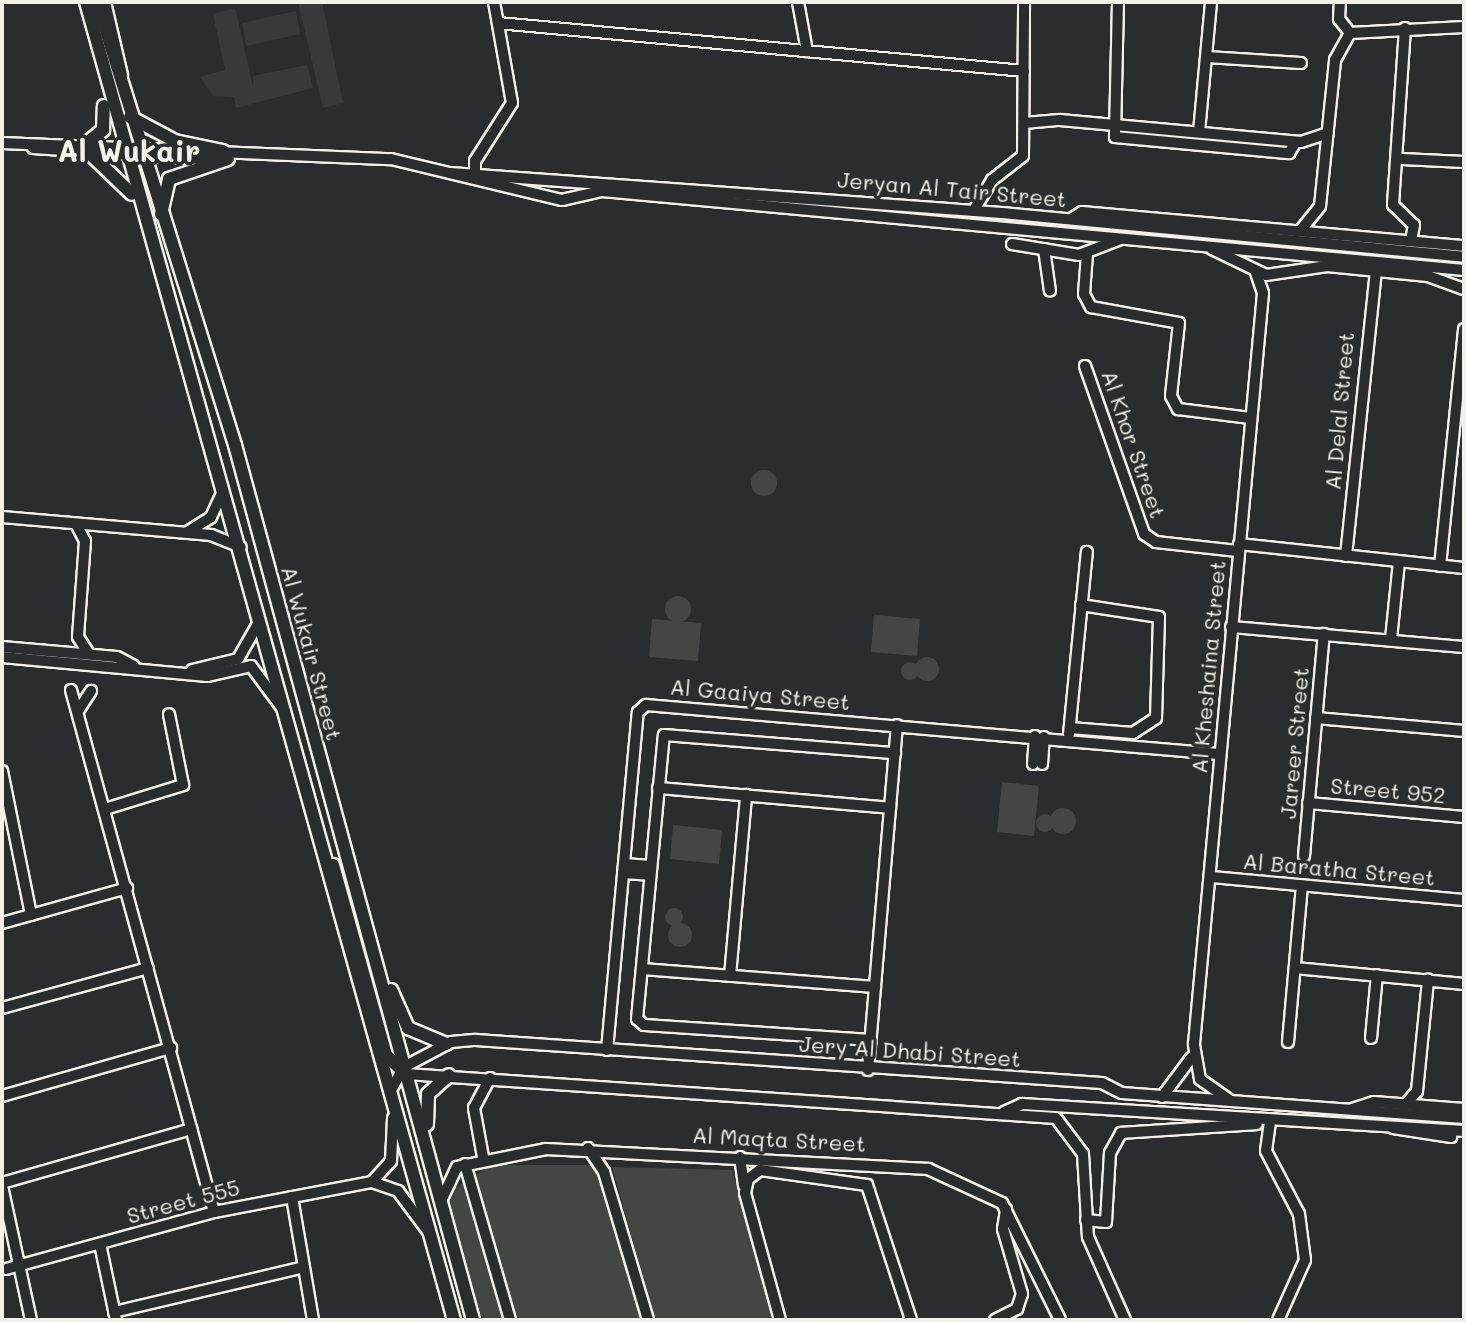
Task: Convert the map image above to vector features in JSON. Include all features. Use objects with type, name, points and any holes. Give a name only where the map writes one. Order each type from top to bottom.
[{"type":"main road","name":"Al Wukair Street","points":[[86,2],[97,49],[131,150],[160,222],[235,445],[473,1320]]},
{"type":"main road","name":"Al Wukair Street","points":[[97,2],[130,117],[136,199],[241,548],[392,1113],[454,1320]]},
{"type":"main road","points":[[97,49],[106,120],[87,147],[136,199]]},
{"type":"main road","points":[[130,117],[175,141],[226,155]]},
{"type":"main road","points":[[160,222],[169,179],[226,155]]},
{"type":"main road","points":[[306,791],[386,1055],[403,1070]]},
{"type":"main road","points":[[378,970],[408,1028],[446,1044]]},
{"type":"main road","points":[[428,1151],[426,1101],[455,1075]]},
{"type":"street","points":[[105,2],[121,84]]},
{"type":"street","points":[[479,180],[474,169],[512,103],[494,2]]},
{"type":"street","points":[[798,2],[807,51]]},
{"type":"street","points":[[974,210],[992,180],[1022,160],[1024,2]]},
{"type":"street","points":[[1118,2],[1115,137],[1275,146],[1328,133]]},
{"type":"street","points":[[1199,132],[1211,2]]},
{"type":"street","points":[[1340,2],[1339,19],[1350,33]]},
{"type":"street","points":[[498,23],[1024,71]]},
{"type":"street","points":[[1350,33],[1464,27]]},
{"type":"street","points":[[1405,28],[1393,205],[1414,225],[1411,241]]},
{"type":"street","points":[[1324,233],[1317,219],[1336,56],[1350,33]]},
{"type":"street","points":[[1207,57],[1301,63]]},
{"type":"street","points":[[1024,123],[1116,125],[1199,132],[1225,141]]},
{"type":"street","name":"Jeryan Al Tair Street","points":[[2,143],[226,155],[247,152],[400,160],[436,173],[569,197],[602,191],[1464,270]]},
{"type":"street","points":[[1402,159],[1464,162]]},
{"type":"street","name":"Jeryan Al Tair Street","points":[[436,173],[474,169],[1158,224],[1464,257]]},
{"type":"street","points":[[569,178],[569,197]]},
{"type":"street","points":[[1300,231],[1317,219]]},
{"type":"street","points":[[1158,224],[1300,231],[1464,246]]},
{"type":"street","points":[[1012,244],[1087,254],[1121,239]]},
{"type":"street","name":"Jeryan Al Tair Street","points":[[1206,246],[1256,273],[1276,275],[1320,266],[1376,270],[1464,289]]},
{"type":"street","points":[[1044,249],[1050,291]]},
{"type":"street","points":[[1087,254],[1084,297],[1096,309],[1174,317],[1180,326],[1175,406],[1250,418]]},
{"type":"street","name":"Al Delal Street","points":[[1346,556],[1376,270]]},
{"type":"street","name":"Al Kheshaina Street","points":[[1192,1062],[1263,293],[1256,273]]},
{"type":"street","name":"Al Kheshaina Street","points":[[1263,293],[1276,275]]},
{"type":"street","points":[[1440,566],[1463,365],[1464,329]]},
{"type":"street","name":"Al Khor Street","points":[[1085,366],[1144,534],[1156,542],[1238,547]]},
{"type":"street","points":[[182,532],[211,517],[223,489]]},
{"type":"street","points":[[2,517],[182,532],[241,548]]},
{"type":"street","points":[[76,524],[85,541],[78,637],[89,654]]},
{"type":"street","points":[[1238,547],[1464,568]]},
{"type":"street","points":[[1069,740],[1087,552]]},
{"type":"street","points":[[1391,639],[1399,562]]},
{"type":"street","points":[[1070,728],[1133,733],[1156,718],[1159,617],[1081,605]]},
{"type":"street","points":[[170,671],[238,659],[260,618]]},
{"type":"street","points":[[1231,627],[1464,647]]},
{"type":"street","name":"Jareer Street","points":[[1304,856],[1324,634]]},
{"type":"street","points":[[64,652],[78,637]]},
{"type":"street","points":[[2,647],[89,654],[135,668]]},
{"type":"street","points":[[2,656],[14,648]]},
{"type":"street","points":[[2,656],[214,675],[251,666],[285,712]]},
{"type":"street","points":[[71,690],[214,1212]]},
{"type":"street","points":[[78,711],[91,691]]},
{"type":"street","name":"Al Gaaiya Street","points":[[607,1050],[638,712],[646,705],[1219,754]]},
{"type":"street","points":[[105,809],[183,785],[169,714]]},
{"type":"street","points":[[1316,718],[1464,731]]},
{"type":"street","points":[[868,1070],[897,725]]},
{"type":"street","points":[[871,1040],[642,1025],[642,969],[658,788],[667,733],[895,753]]},
{"type":"street","points":[[1038,764],[1040,737]]},
{"type":"street","points":[[2,771],[31,915]]},
{"type":"street","points":[[658,788],[890,808]]},
{"type":"street","points":[[730,976],[746,795]]},
{"type":"street","name":"Street 952","points":[[1308,803],[1464,817]]},
{"type":"street","points":[[623,868],[651,870]]},
{"type":"street","name":"Al Baratha Street","points":[[1211,877],[1464,900]]},
{"type":"street","points":[[1288,1042],[1302,886]]},
{"type":"street","points":[[2,923],[127,888]]},
{"type":"street","points":[[2,1008],[148,968]]},
{"type":"street","points":[[1295,968],[1464,984]]},
{"type":"street","points":[[642,969],[875,987]]},
{"type":"street","points":[[1371,1038],[1377,975]]},
{"type":"street","points":[[1404,1106],[1417,1091],[1428,980]]},
{"type":"street","points":[[429,1232],[398,1191],[372,1182],[391,1161],[392,1113],[403,1070],[446,1044]]},
{"type":"street","name":"Jery Al Dhabi Street","points":[[446,1044],[607,1050],[1106,1084],[1122,1093],[1162,1097],[1464,1118]]},
{"type":"street","points":[[2,1096],[171,1048]]},
{"type":"street","points":[[1162,1097],[1192,1062],[1204,1083],[1233,1102]]},
{"type":"street","name":"Jery Al Dhabi Street","points":[[403,1070],[1056,1118],[1086,1163],[1086,1220]]},
{"type":"street","points":[[455,1075],[475,1096],[483,1157]]},
{"type":"street","points":[[475,1096],[490,1078]]},
{"type":"street","points":[[1417,1091],[1427,1108]]},
{"type":"street","points":[[1351,1110],[1368,1102],[1464,1109]]},
{"type":"street","name":"Jery Al Dhabi Street","points":[[1004,1112],[1022,1104],[1268,1122],[1464,1131]]},
{"type":"street","points":[[1125,1320],[1086,1220],[1106,1222],[1110,1153],[1121,1133],[1268,1122],[1266,1151],[1299,1214],[1305,1260],[1278,1320]]},
{"type":"street","points":[[1392,1127],[1413,1136],[1464,1138]]},
{"type":"street","points":[[31,1320],[2,1185],[191,1129]]},
{"type":"street","points":[[588,1148],[604,1172],[648,1320]]},
{"type":"street","name":"Al Maqta Street","points":[[465,1164],[483,1157],[588,1148],[928,1169],[984,1188],[1006,1209],[1060,1320]]},
{"type":"street","points":[[740,1157],[745,1190],[780,1320]]},
{"type":"street","points":[[441,1201],[449,1174],[465,1164],[510,1320]]},
{"type":"street","points":[[745,1190],[760,1170],[844,1177],[870,1189],[911,1320]]},
{"type":"street","name":"Street 555","points":[[6,1269],[214,1212],[372,1182]]},
{"type":"street","points":[[292,1197],[313,1320]]},
{"type":"street","points":[[995,1320],[1017,1309],[1022,1294],[1003,1229],[1006,1209]]},
{"type":"street","points":[[100,1244],[115,1316],[304,1267]]},
{"type":"shaded area","points":[[298,2],[322,2],[343,103],[323,108]]},
{"type":"shaded area","points":[[235,8],[253,86],[253,76],[307,65],[313,88],[236,108],[234,97],[213,96],[200,77],[225,70],[213,14]]},
{"type":"shaded area","points":[[296,11],[300,34],[246,46],[242,23]]},
{"type":"shaded area","points":[[764,470],[774,473],[777,483],[774,493],[764,496],[754,493],[751,483],[754,473]]},
{"type":"shaded area","points":[[678,596],[687,600],[691,609],[687,618],[678,622],[669,618],[665,609],[669,600]]},
{"type":"shaded area","points":[[874,615],[920,619],[917,656],[871,652]]},
{"type":"shaded area","points":[[652,619],[701,623],[698,661],[649,657]]},
{"type":"shaded area","points":[[927,657],[936,660],[939,669],[936,678],[927,681],[918,678],[915,669],[918,660]]},
{"type":"shaded area","points":[[906,662],[914,662],[919,671],[917,678],[906,680],[901,675],[901,667]]},
{"type":"shaded area","points":[[1002,782],[1039,786],[1034,836],[997,832]]},
{"type":"shaded area","points":[[1063,808],[1072,812],[1076,821],[1072,830],[1063,834],[1054,830],[1050,821],[1054,812]]},
{"type":"shaded area","points":[[1045,814],[1054,823],[1045,832],[1036,823]]},
{"type":"shaded area","points":[[673,825],[722,830],[719,864],[670,859]]},
{"type":"shaded area","points":[[674,908],[683,917],[674,926],[665,917]]},
{"type":"shaded area","points":[[680,923],[688,927],[692,935],[688,943],[680,947],[672,943],[668,935],[672,927]]},
{"type":"shaded area","points":[[491,1165],[598,1165],[641,1320],[483,1320],[446,1214],[455,1188]]},
{"type":"shaded area","points":[[612,1167],[732,1170],[775,1320],[655,1320]]},
{"type":"district","name":"Al Wukair","points":[[129,150]]}]
